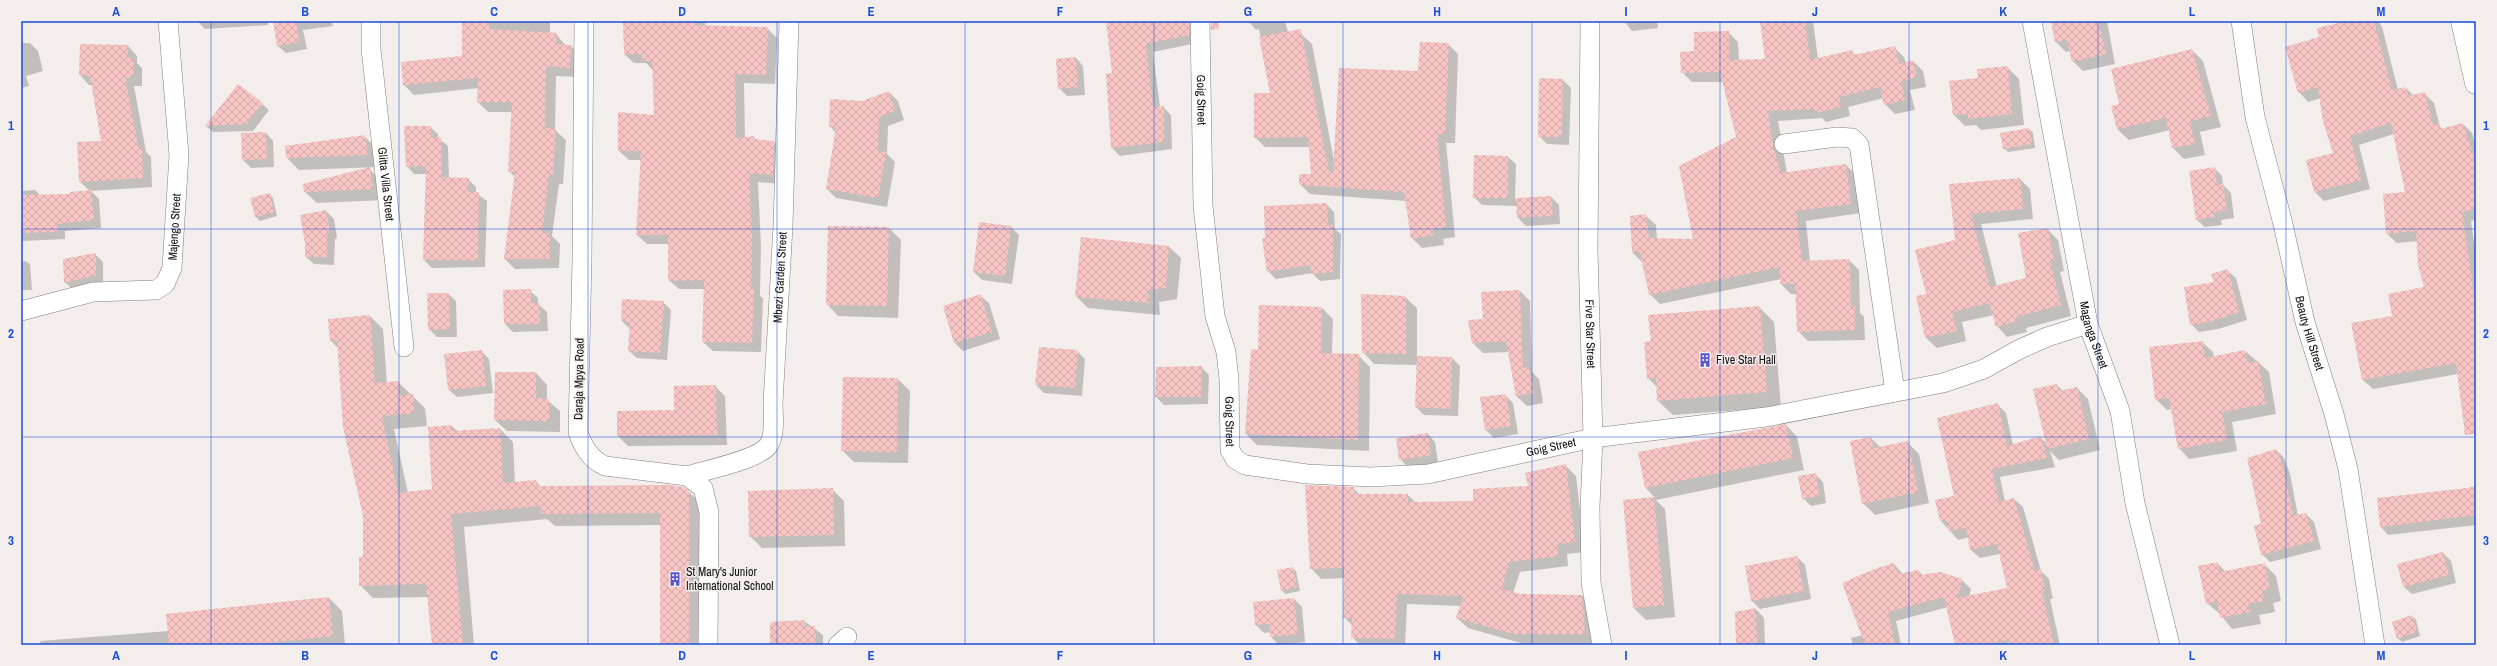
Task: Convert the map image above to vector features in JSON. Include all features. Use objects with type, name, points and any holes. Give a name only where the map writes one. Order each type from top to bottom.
[{"type":"street","name":"Majengo Street","points":[[21,311],[93,292],[136,292],[156,290],[165,284],[172,268],[179,155],[168,21]]},
{"type":"street","name":"Glitta Villa Street","points":[[371,21],[371,49],[404,347]]},
{"type":"street","name":"Daraja Mpya Road","points":[[584,21],[582,260],[578,432],[582,445],[596,461],[605,466],[687,476],[703,488],[708,512],[708,645]]},
{"type":"street","name":"Mbezi Garden Street","points":[[687,476],[755,455],[768,446],[774,428],[773,403],[783,226],[789,21]]},
{"type":"street","name":"Goig Street","points":[[1200,21],[1203,206],[1216,316],[1226,352],[1229,378],[1230,450],[1235,459],[1245,465],[1307,474],[1392,476],[1428,474],[1593,438],[1766,417],[1943,383],[1984,369],[2018,350],[2047,337],[2088,324]]},
{"type":"street","name":"Five Star Street","points":[[1590,21],[1588,250],[1593,438],[1590,507],[1591,582],[1602,645]]},
{"type":"street","name":"Maganga Street","points":[[2032,21],[2088,324],[2120,412],[2135,503],[2170,645]]},
{"type":"street","name":"Beauty Hill Street","points":[[2241,21],[2255,117],[2282,220],[2305,322],[2334,414],[2348,469],[2375,645]]},
{"type":"street","points":[[2462,21],[2472,46],[2476,83]]},
{"type":"street","points":[[1784,144],[1837,137],[1852,138],[1859,145],[1895,392]]},
{"type":"building","points":[[273,21],[296,21],[299,42],[277,46]]},
{"type":"building","points":[[462,21],[489,21],[489,29],[557,33],[556,44],[571,45],[570,68],[546,66],[545,128],[556,129],[553,175],[549,174],[542,233],[550,233],[549,259],[504,259],[515,172],[508,172],[512,102],[477,102],[478,78],[403,85],[401,62],[462,56]]},
{"type":"building","points":[[623,21],[696,21],[695,25],[768,27],[766,75],[735,74],[736,138],[754,136],[754,139],[774,141],[773,175],[749,173],[752,237],[751,288],[754,288],[752,343],[702,342],[704,280],[668,281],[668,235],[636,235],[641,151],[618,151],[618,112],[654,115],[652,61],[642,61],[642,54],[624,54]]},
{"type":"building","points":[[1106,21],[1189,21],[1189,35],[1146,44],[1153,107],[1164,106],[1164,142],[1111,148],[1106,74],[1112,73]]},
{"type":"building","points":[[1211,21],[1218,21],[1219,29],[1211,30]]},
{"type":"building","points":[[1760,21],[1805,21],[1810,60],[1852,50],[1853,55],[1895,46],[1899,64],[1913,60],[1917,77],[1901,81],[1905,100],[1884,105],[1880,87],[1839,97],[1841,107],[1815,113],[1814,109],[1768,111],[1773,146],[1781,173],[1846,164],[1851,204],[1796,211],[1802,261],[1850,259],[1851,306],[1855,306],[1855,330],[1797,332],[1795,284],[1780,284],[1780,267],[1649,295],[1640,252],[1632,252],[1630,216],[1646,214],[1649,238],[1693,239],[1679,166],[1736,137],[1720,72],[1681,73],[1680,52],[1694,51],[1694,32],[1729,31],[1729,60],[1765,59]]},
{"type":"building","points":[[2051,21],[2098,21],[2106,54],[2072,62],[2067,40],[2055,42]]},
{"type":"building","points":[[2347,21],[2374,21],[2392,90],[2406,87],[2408,96],[2425,92],[2433,125],[2439,124],[2440,129],[2463,123],[2476,164],[2476,209],[2462,212],[2474,295],[2476,294],[2476,434],[2465,435],[2456,363],[2362,380],[2351,323],[2392,316],[2388,294],[2424,287],[2418,265],[2416,231],[2386,234],[2383,194],[2405,192],[2391,123],[2350,136],[2361,180],[2314,192],[2306,160],[2333,153],[2323,122],[2318,87],[2298,93],[2285,47],[2319,37],[2317,28]]},
{"type":"building","points":[[1301,29],[1329,172],[1333,172],[1339,68],[1418,71],[1420,42],[1449,43],[1445,134],[1437,133],[1446,227],[1434,229],[1434,235],[1411,239],[1404,192],[1299,185],[1299,174],[1311,174],[1308,137],[1254,138],[1254,93],[1270,93],[1259,37]]},
{"type":"building","points":[[80,44],[128,45],[127,58],[133,58],[133,77],[125,77],[138,146],[142,146],[143,178],[79,182],[77,142],[101,141],[90,76],[79,75]]},
{"type":"building","points":[[2192,49],[2211,116],[2190,121],[2195,144],[2172,148],[2166,118],[2117,129],[2111,106],[2119,104],[2111,69]]},
{"type":"building","points":[[1076,57],[1078,87],[1058,89],[1056,59]]},
{"type":"building","points":[[2008,66],[2012,114],[1968,119],[1968,114],[1953,115],[1949,81],[1978,78],[1977,69]]},
{"type":"building","points":[[1539,78],[1563,79],[1562,137],[1538,137]]},
{"type":"building","points":[[238,84],[263,103],[246,124],[205,126]]},
{"type":"building","points":[[889,91],[895,111],[879,117],[878,151],[886,152],[878,198],[826,189],[836,127],[829,127],[830,99],[862,101]]},
{"type":"building","points":[[404,126],[431,126],[431,138],[441,137],[442,177],[469,178],[468,192],[479,192],[478,260],[423,260],[426,166],[406,167]]},
{"type":"building","points":[[2029,128],[2032,144],[2003,149],[2000,133]]},
{"type":"building","points":[[266,132],[267,159],[242,160],[241,133]]},
{"type":"building","points":[[365,135],[368,155],[286,158],[285,146]]},
{"type":"building","points":[[1474,155],[1508,156],[1508,198],[1473,198]]},
{"type":"building","points":[[370,167],[373,189],[304,192],[303,184]]},
{"type":"building","points":[[2215,167],[2217,185],[2223,184],[2227,210],[2214,212],[2214,217],[2196,220],[2189,171]]},
{"type":"building","points":[[2020,178],[2023,209],[1971,214],[1990,287],[2026,278],[2018,233],[2048,228],[2054,261],[2050,262],[2061,305],[2016,317],[2017,321],[1996,327],[1989,303],[1952,312],[1957,331],[1925,338],[1916,296],[1926,294],[1915,250],[1955,240],[1949,184]]},
{"type":"building","points":[[91,190],[94,220],[57,224],[57,232],[21,233],[21,195],[70,194],[70,192]]},
{"type":"building","points":[[270,193],[274,212],[255,217],[250,198]]},
{"type":"building","points":[[1551,196],[1553,216],[1517,218],[1516,198]]},
{"type":"building","points":[[1327,203],[1328,225],[1333,225],[1333,272],[1311,274],[1311,265],[1267,272],[1262,239],[1265,238],[1264,206]]},
{"type":"building","points":[[326,210],[330,231],[327,231],[327,257],[305,257],[305,243],[300,215]]},
{"type":"building","points":[[979,222],[1011,226],[1005,276],[973,272]]},
{"type":"building","points":[[828,226],[889,227],[887,306],[826,305]]},
{"type":"building","points":[[1081,237],[1169,246],[1166,288],[1148,290],[1149,303],[1075,297]]},
{"type":"building","points":[[96,253],[96,275],[64,283],[63,259]]},
{"type":"building","points":[[2228,269],[2239,312],[2209,322],[2190,325],[2184,287],[2214,282],[2211,274]]},
{"type":"building","points":[[531,289],[531,303],[540,303],[540,324],[504,324],[503,290]]},
{"type":"building","points":[[1520,290],[1523,368],[1529,367],[1534,393],[1516,396],[1506,341],[1472,343],[1468,320],[1483,319],[1481,292]]},
{"type":"building","points":[[427,293],[449,293],[450,329],[428,330]]},
{"type":"building","points":[[981,294],[992,332],[954,343],[943,306]]},
{"type":"building","points":[[1361,294],[1406,296],[1406,354],[1362,353]]},
{"type":"building","points":[[622,299],[664,301],[660,353],[628,351],[630,322],[621,321]]},
{"type":"building","points":[[1259,305],[1322,307],[1321,353],[1359,354],[1358,440],[1245,434],[1251,349],[1258,350]]},
{"type":"building","name":"Five Star Hall","points":[[1760,306],[1767,392],[1657,401],[1656,378],[1647,379],[1644,342],[1651,341],[1648,315]]},
{"type":"building","points":[[370,315],[375,383],[399,381],[400,396],[413,394],[414,413],[382,416],[398,493],[432,489],[428,427],[452,425],[452,431],[500,428],[503,483],[536,480],[537,486],[669,485],[683,487],[689,491],[689,645],[660,645],[660,513],[541,514],[541,506],[451,514],[463,645],[432,645],[426,584],[359,586],[359,557],[363,557],[363,516],[343,427],[337,340],[330,341],[328,319]]},
{"type":"building","points":[[2203,341],[2205,358],[2245,350],[2248,363],[2258,361],[2266,404],[2222,412],[2227,440],[2178,449],[2169,398],[2155,400],[2149,347]]},
{"type":"building","points":[[1039,347],[1078,350],[1075,388],[1035,385]]},
{"type":"building","points":[[482,350],[486,386],[448,390],[444,354]]},
{"type":"building","points":[[1417,356],[1452,357],[1451,409],[1415,407]]},
{"type":"building","points":[[1202,366],[1201,397],[1155,397],[1156,367]]},
{"type":"building","points":[[495,372],[536,372],[536,398],[549,399],[549,421],[494,420]]},
{"type":"building","points":[[843,377],[898,378],[897,452],[841,451]]},
{"type":"building","points":[[2057,384],[2059,391],[2077,387],[2089,439],[2047,449],[2033,389]]},
{"type":"building","points":[[716,385],[717,435],[617,436],[617,411],[674,410],[674,386]]},
{"type":"building","points":[[1506,394],[1511,426],[1485,430],[1480,397]]},
{"type":"building","points":[[1998,403],[2007,446],[2041,436],[2047,458],[1992,469],[1999,502],[2014,498],[2035,571],[2041,569],[2045,590],[2042,591],[2054,645],[2008,645],[2007,640],[1983,645],[1955,645],[1944,597],[1888,612],[1895,645],[1865,645],[1842,583],[1877,568],[1894,563],[1898,574],[1919,570],[1920,575],[1940,572],[1963,579],[1957,598],[2007,588],[1997,544],[1970,550],[1966,528],[1949,531],[1946,520],[1940,521],[1935,500],[1954,496],[1937,418]]},
{"type":"building","points":[[1786,424],[1793,458],[1645,488],[1638,452]]},
{"type":"building","points":[[1428,433],[1431,455],[1399,460],[1396,438]]},
{"type":"building","points":[[1871,437],[1874,448],[1908,441],[1918,492],[1862,504],[1850,441]]},
{"type":"building","points":[[2276,449],[2283,465],[2293,516],[2306,513],[2314,541],[2261,555],[2254,526],[2261,524],[2247,458]]},
{"type":"building","points":[[1566,464],[1575,542],[1557,544],[1558,556],[1509,562],[1502,589],[1521,594],[1582,595],[1585,634],[1513,634],[1456,618],[1463,596],[1397,594],[1395,639],[1351,638],[1352,618],[1343,618],[1344,568],[1310,569],[1305,485],[1354,487],[1354,494],[1408,494],[1408,502],[1473,501],[1473,489],[1528,486],[1525,473]]},
{"type":"building","points":[[1816,473],[1819,496],[1802,499],[1798,476]]},
{"type":"building","points":[[2476,487],[2476,515],[2380,527],[2377,498]]},
{"type":"building","points":[[833,488],[834,535],[749,537],[748,491]]},
{"type":"building","points":[[1654,497],[1664,605],[1633,608],[1623,500]]},
{"type":"building","points":[[2443,552],[2449,575],[2403,587],[2397,564]]},
{"type":"building","points":[[1797,556],[1804,591],[1751,601],[1745,566]]},
{"type":"building","points":[[2218,562],[2220,572],[2265,563],[2270,589],[2262,591],[2264,601],[2248,604],[2250,612],[2220,618],[2217,601],[2206,604],[2198,566]]},
{"type":"building","points":[[1293,567],[1297,587],[1281,591],[1277,570]]},
{"type":"building","points":[[329,597],[333,636],[251,645],[169,645],[166,614]]},
{"type":"building","points":[[1294,598],[1298,634],[1270,637],[1269,624],[1255,625],[1253,602]]},
{"type":"building","points":[[1756,608],[1757,645],[1736,645],[1735,612]]},
{"type":"building","points":[[2412,615],[2417,632],[2397,639],[2392,622]]},
{"type":"building","points":[[804,620],[805,627],[815,626],[816,645],[770,645],[770,622]]},
{"type":"place","name":"Five Star Hall","points":[[1705,360]]},
{"type":"place","name":"St Mary's Junior International School","points":[[675,579]]}]
